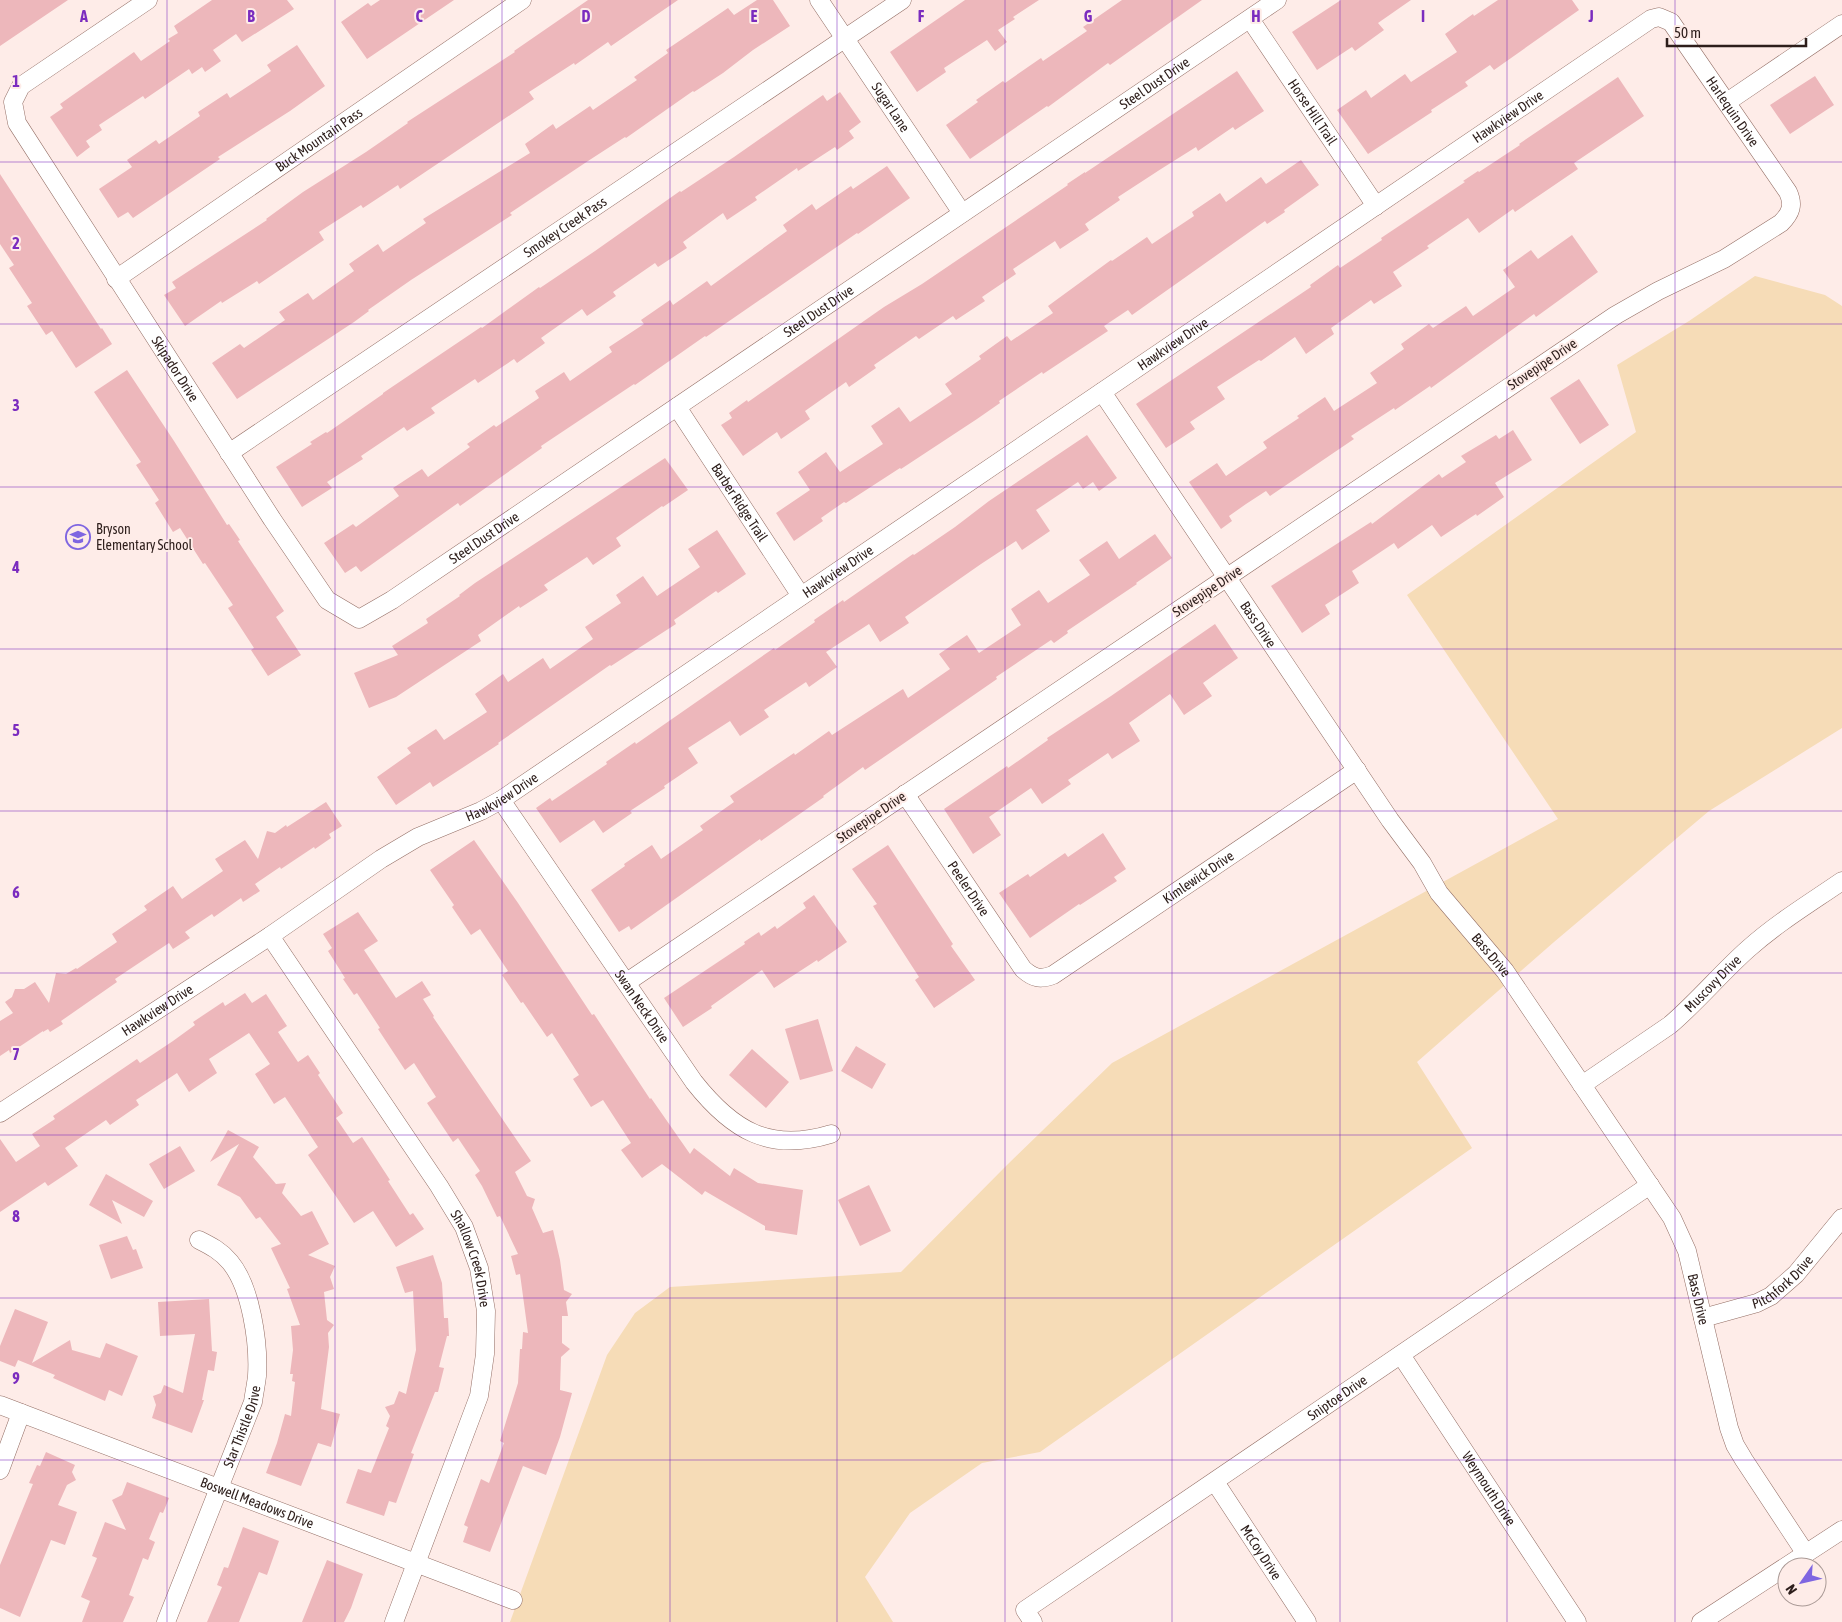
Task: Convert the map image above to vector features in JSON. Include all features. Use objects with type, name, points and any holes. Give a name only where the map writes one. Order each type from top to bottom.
[{"type":"street","name":"Skipador Drive","points":[[148,0],[21,86],[13,102],[16,123],[229,453],[327,600],[359,619]]},
{"type":"street","name":"Buck Mountain Pass","points":[[116,279],[522,0]]},
{"type":"street","name":"Sugar Lane","points":[[820,0],[962,213]]},
{"type":"street","name":"Smokey Creek Pass","points":[[229,453],[902,0]]},
{"type":"street","name":"Steel Dust Drive","points":[[359,619],[392,600],[1277,0]]},
{"type":"street","name":"Hawkview Drive","points":[[0,1113],[270,936],[381,859],[411,842],[481,811],[501,800],[1651,19],[1659,17],[1665,19]]},
{"type":"street","name":"Horse Hill Trail","points":[[1250,19],[1376,206]]},
{"type":"street","name":"Harlequin Drive","points":[[1665,19],[1676,27],[1788,192],[1792,201],[1791,210]]},
{"type":"street","points":[[1727,102],[1842,24]]},
{"type":"street","name":"Stovepipe Drive","points":[[627,982],[1616,315],[1638,301],[1741,249],[1781,223],[1791,210]]},
{"type":"street","name":"Bass Drive","points":[[1102,392],[1357,770],[1422,863],[1440,894],[1505,971],[1650,1185],[1680,1233],[1687,1251],[1729,1428],[1735,1445],[1806,1554]]},
{"type":"street","name":"Barber Ridge Trail","points":[[677,407],[801,596]]},
{"type":"street","name":"Kimlewick Drive","points":[[1036,978],[1052,975],[1357,770]]},
{"type":"street","name":"Peeler Drive","points":[[905,794],[1023,969],[1029,975],[1036,978]]},
{"type":"street","name":"Swan Neck Drive","points":[[501,800],[694,1082],[718,1110],[750,1133],[770,1139],[811,1140],[831,1134]]},
{"type":"street","name":"Muscovy Drive","points":[[1582,1085],[1670,1025],[1684,1014],[1746,950],[1768,932],[1842,881]]},
{"type":"street","name":"Shallow Creek Drive","points":[[270,936],[440,1186],[464,1227],[479,1268],[486,1311],[485,1354],[479,1396],[394,1622]]},
{"type":"street","name":"Sniptoe Drive","points":[[1029,1616],[1214,1482],[1650,1185]]},
{"type":"street","name":"Pitchfork Drive","points":[[1703,1318],[1756,1303],[1771,1296],[1796,1274],[1842,1218]]},
{"type":"street","name":"Star Thistle Drive","points":[[166,1622],[253,1402],[257,1375],[255,1336],[248,1297],[241,1279],[231,1262],[218,1250],[199,1240]]},
{"type":"street","name":"Weymouth Drive","points":[[1401,1355],[1577,1622]]},
{"type":"street","name":"Boswell Meadows Drive","points":[[0,1405],[513,1600]]},
{"type":"street","points":[[0,1470],[21,1413]]},
{"type":"street","name":"McCoy Drive","points":[[1214,1482],[1307,1622]]},
{"type":"street","points":[[1701,1622],[1842,1530]]},
{"type":"shaded area","points":[[1755,276],[1825,295],[1842,306],[1842,728],[1709,811],[1554,942],[1417,1062],[1472,1148],[1040,1452],[982,1463],[910,1513],[865,1577],[893,1622],[510,1622],[607,1355],[635,1313],[670,1287],[901,1272],[1112,1063],[1558,819],[1407,595],[1636,432],[1617,365],[1689,321]]},
{"type":"building","points":[[0,0],[68,0],[0,46]]},
{"type":"building","points":[[212,0],[287,0],[294,9],[242,42],[236,34],[213,50],[221,61],[205,72],[202,67],[192,74],[189,69],[145,99],[143,96],[99,125],[102,130],[86,141],[90,147],[77,157],[50,117],[63,108],[60,104],[134,52],[141,61],[170,41],[168,39],[178,33],[174,26]]},
{"type":"building","points":[[380,0],[454,0],[367,59],[341,22],[368,3],[371,6]]},
{"type":"building","points":[[588,0],[678,0],[611,46],[608,42],[575,65],[574,63],[529,92],[534,99],[400,189],[398,185],[363,208],[361,205],[319,232],[324,240],[259,284],[257,281],[222,303],[221,301],[185,326],[164,295],[176,288],[172,282],[267,220],[303,192],[366,152],[407,122],[515,52]]},
{"type":"building","points":[[757,0],[773,0],[790,26],[626,138],[510,213],[512,215],[411,280],[354,322],[237,399],[212,363],[240,344],[244,348],[285,320],[279,312],[308,293],[313,300],[354,271],[349,264],[378,244],[383,252],[426,223],[423,219],[530,153],[525,144],[553,124],[556,129],[590,106],[593,110],[637,80],[634,77],[668,53],[666,50],[728,8],[734,15]]},
{"type":"building","points":[[965,0],[1039,0],[1013,17],[1015,19],[998,30],[1007,42],[995,51],[987,40],[944,68],[946,72],[917,92],[890,52]]},
{"type":"building","points":[[1122,0],[1202,0],[1110,65],[1108,63],[1048,107],[970,159],[946,125],[1003,81],[1005,83],[1041,58],[1043,61],[1087,31],[1083,27]]},
{"type":"building","points":[[1341,0],[1411,0],[1378,23],[1384,30],[1355,51],[1352,47],[1317,70],[1292,32]]},
{"type":"building","points":[[1498,0],[1572,0],[1579,10],[1494,70],[1490,65],[1465,82],[1468,86],[1368,154],[1337,110],[1366,90],[1371,98],[1405,74],[1411,82],[1457,52],[1445,34],[1473,14],[1474,16]]},
{"type":"building","points":[[297,45],[325,86],[218,157],[220,159],[133,218],[128,212],[118,218],[99,189],[132,167],[127,160],[156,140],[159,144],[200,116],[198,112],[227,93],[230,98],[271,71],[267,65]]},
{"type":"building","points":[[1237,71],[1264,111],[1235,130],[1233,127],[1198,151],[1196,147],[1118,197],[1120,200],[1085,224],[1089,230],[1060,249],[1055,241],[1013,269],[1016,274],[982,297],[985,301],[956,320],[953,316],[919,339],[916,336],[874,365],[876,368],[849,387],[846,382],[805,411],[810,419],[781,439],[777,432],[743,456],[721,425],[732,418],[729,413]]},
{"type":"building","points":[[1815,76],[1834,105],[1790,134],[1770,105]]},
{"type":"building","points":[[1618,77],[1644,116],[1574,163],[1578,169],[1515,212],[1513,209],[1479,233],[1468,218],[1427,246],[1429,248],[1393,272],[1402,286],[1374,304],[1371,300],[1331,328],[1334,334],[1306,354],[1295,337],[1261,361],[1259,360],[1217,387],[1225,399],[1190,422],[1195,429],[1166,448],[1136,404],[1311,287],[1310,285],[1338,265],[1340,268],[1382,240],[1381,238],[1465,182],[1463,181],[1520,145]]},
{"type":"building","points":[[840,92],[861,122],[849,131],[854,138],[837,150],[835,147],[798,171],[797,168],[755,197],[757,200],[727,220],[723,213],[683,242],[687,248],[658,267],[655,263],[613,292],[616,296],[587,316],[582,309],[541,338],[545,343],[517,363],[514,359],[478,383],[475,379],[431,408],[435,413],[407,431],[404,427],[361,456],[363,459],[327,482],[332,488],[302,507],[276,467],[312,444],[310,442],[327,433],[383,393],[482,328],[539,287],[595,251],[680,191],[734,157],[823,95],[827,101]]},
{"type":"building","points":[[1301,160],[1319,185],[1284,210],[1285,212],[1267,224],[1265,221],[1132,315],[1128,310],[1104,326],[1108,331],[1043,374],[1042,372],[999,401],[1000,403],[977,419],[901,469],[846,503],[844,502],[821,518],[823,521],[794,541],[776,513],[810,490],[798,472],[826,452],[840,472],[883,444],[871,426],[899,407],[910,422],[952,394],[945,384],[981,359],[979,356],[1007,336],[1011,341],[1053,313],[1048,306],[1111,260],[1147,237],[1152,244],[1194,216],[1192,212],[1220,193],[1226,202],[1261,177],[1266,184]]},
{"type":"building","points":[[887,166],[910,198],[635,385],[541,446],[542,448],[460,506],[458,503],[361,572],[356,566],[345,573],[324,543],[353,524],[356,527],[399,496],[393,488],[422,469],[428,477],[470,447],[467,444],[539,398],[535,391],[564,372],[570,381],[612,352],[609,347],[644,324],[641,320],[670,300],[673,305],[707,281],[711,286],[787,231],[783,225],[812,204],[816,210],[851,186],[853,189]]},
{"type":"building","points":[[0,174],[112,344],[76,368],[52,331],[46,335],[27,306],[32,303],[9,268],[14,265],[0,244]]},
{"type":"building","points":[[1572,235],[1598,272],[1536,317],[1534,314],[1431,388],[1430,386],[1395,410],[1394,408],[1351,436],[1354,439],[1270,496],[1266,491],[1246,504],[1229,516],[1232,521],[1221,529],[1189,482],[1217,463],[1226,476],[1267,448],[1263,442],[1299,418],[1297,416],[1325,397],[1334,411],[1377,383],[1370,373],[1404,349],[1401,344],[1429,324],[1433,328],[1466,306],[1473,316],[1515,287],[1503,270],[1531,250],[1538,259]]},
{"type":"building","points":[[127,370],[227,525],[229,524],[240,540],[238,541],[284,611],[276,617],[301,655],[268,676],[251,650],[254,648],[228,608],[233,605],[180,528],[173,532],[155,503],[159,500],[136,465],[141,462],[94,392]]},
{"type":"building","points":[[1579,379],[1609,425],[1580,444],[1550,398]]},
{"type":"building","points":[[1513,430],[1532,460],[1495,483],[1504,497],[1477,516],[1476,514],[1441,537],[1432,525],[1398,549],[1394,543],[1352,571],[1359,583],[1325,605],[1330,614],[1302,633],[1271,586],[1371,522],[1372,524],[1439,474],[1442,478],[1466,462],[1461,456],[1496,435],[1499,439]]},
{"type":"building","points":[[1087,435],[1117,478],[1099,491],[1093,482],[1083,489],[1078,482],[1036,510],[1050,531],[1022,550],[1016,541],[905,617],[909,623],[880,642],[869,624],[826,652],[837,667],[809,687],[806,682],[764,710],[769,717],[740,736],[730,721],[688,748],[698,763],[630,811],[632,813],[603,833],[594,820],[560,843],[536,808],[550,798],[552,801],[607,764],[606,762],[635,742],[636,744],[774,648],[775,650],[843,600],[844,602],[914,555],[989,501]]},
{"type":"building","points":[[665,458],[688,490],[616,538],[621,546],[593,565],[587,557],[544,585],[548,590],[520,608],[519,606],[478,635],[481,641],[396,697],[369,708],[354,673],[398,655],[392,646],[428,623],[426,619],[460,596],[475,583]]},
{"type":"building","points":[[717,530],[746,574],[718,593],[716,591],[674,620],[676,624],[610,665],[499,744],[433,787],[430,782],[396,805],[377,777],[411,753],[407,748],[436,729],[444,740],[487,712],[475,694],[503,674],[508,682],[543,658],[550,669],[593,639],[585,627],[621,603],[616,595],[643,576],[657,596],[700,567],[688,549]]},
{"type":"building","points":[[1155,534],[1172,558],[1137,584],[1067,631],[1068,633],[1054,643],[1051,640],[996,677],[997,679],[865,770],[863,767],[824,797],[761,841],[760,839],[631,930],[629,926],[619,932],[591,890],[625,866],[624,864],[652,845],[661,859],[703,830],[700,826],[734,802],[730,796],[794,753],[795,755],[829,731],[832,735],[903,689],[908,698],[950,669],[939,654],[967,635],[979,653],[1021,625],[1011,609],[1039,590],[1048,603],[1090,575],[1079,560],[1107,541],[1119,559]]},
{"type":"building","points":[[1215,624],[1238,658],[1203,683],[1212,696],[1184,715],[1170,694],[1129,723],[1140,741],[1112,759],[1108,753],[1068,780],[1071,784],[1042,804],[1031,788],[989,817],[1001,835],[973,854],[944,809],[1007,766],[1008,768],[1048,740],[1047,738]]},
{"type":"building","points":[[326,802],[342,826],[329,834],[331,838],[281,869],[280,867],[255,884],[260,891],[243,902],[241,898],[214,917],[212,914],[185,932],[190,938],[173,949],[169,943],[115,979],[117,982],[61,1021],[63,1024],[50,1032],[48,1029],[43,1031],[10,1053],[9,1050],[0,1056],[0,1021],[13,1013],[5,1002],[12,997],[15,989],[24,989],[35,982],[49,1003],[56,973],[66,974],[77,969],[117,942],[112,934],[147,910],[144,906],[173,886],[182,899],[223,871],[215,859],[245,840],[258,859],[267,831],[275,833]]},
{"type":"building","points":[[1103,833],[1126,869],[1114,877],[1117,881],[1079,904],[1030,938],[999,893],[1028,874],[1030,877],[1065,853],[1068,857]]},
{"type":"building","points":[[474,840],[592,1015],[594,1014],[650,1099],[690,1154],[694,1148],[730,1176],[734,1168],[758,1183],[803,1190],[797,1235],[765,1230],[765,1226],[705,1191],[702,1195],[662,1164],[642,1178],[621,1150],[631,1143],[603,1100],[591,1107],[573,1079],[579,1075],[552,1033],[547,1037],[523,1002],[521,1003],[502,975],[508,971],[480,929],[471,935],[452,907],[454,905],[430,870]]},
{"type":"building","points":[[888,845],[953,944],[951,946],[975,980],[934,1008],[915,980],[919,977],[873,906],[877,904],[852,869]]},
{"type":"building","points":[[814,895],[847,942],[774,988],[762,970],[711,1006],[712,1008],[683,1027],[664,998],[745,944],[744,942],[759,932],[761,936],[775,926],[777,929],[806,908],[803,903]]},
{"type":"building","points":[[358,912],[378,941],[364,950],[396,998],[422,981],[431,995],[423,999],[433,1017],[531,1161],[515,1172],[527,1196],[535,1199],[532,1208],[543,1233],[553,1230],[564,1290],[572,1294],[566,1302],[568,1316],[562,1316],[562,1343],[570,1349],[561,1357],[560,1390],[572,1393],[560,1437],[546,1475],[523,1466],[490,1552],[463,1542],[468,1527],[464,1525],[481,1479],[489,1483],[504,1443],[500,1441],[518,1383],[523,1332],[528,1333],[520,1274],[516,1275],[511,1256],[518,1254],[500,1216],[497,1217],[475,1175],[480,1171],[458,1138],[453,1142],[427,1103],[436,1097],[414,1063],[405,1070],[357,993],[354,995],[343,979],[345,978],[328,951],[332,948],[323,934]]},
{"type":"building","points":[[245,993],[252,1003],[266,994],[287,1026],[278,1032],[298,1062],[308,1055],[320,1073],[318,1075],[343,1113],[336,1118],[353,1143],[362,1137],[410,1215],[413,1213],[424,1229],[396,1247],[373,1211],[354,1223],[308,1155],[318,1147],[285,1097],[274,1104],[255,1074],[270,1064],[249,1033],[209,1059],[217,1073],[189,1092],[177,1073],[136,1100],[139,1105],[110,1125],[106,1120],[65,1148],[78,1166],[48,1186],[45,1182],[0,1212],[0,1139],[16,1162],[40,1146],[32,1134],[55,1119],[53,1116],[137,1059],[140,1063],[173,1041],[195,1025],[193,1022],[223,1002],[225,1006]]},
{"type":"building","points":[[818,1019],[833,1071],[800,1080],[785,1029]]},
{"type":"building","points":[[856,1046],[886,1064],[872,1089],[841,1071]]},
{"type":"building","points":[[752,1049],[789,1082],[766,1108],[729,1075]]},
{"type":"building","points":[[228,1130],[259,1147],[253,1157],[276,1184],[286,1183],[282,1193],[301,1216],[312,1211],[329,1244],[308,1255],[335,1266],[330,1277],[334,1289],[324,1292],[327,1320],[334,1325],[328,1333],[329,1347],[321,1409],[340,1414],[331,1447],[318,1443],[301,1486],[266,1473],[285,1414],[291,1416],[295,1382],[292,1381],[293,1374],[290,1374],[293,1350],[291,1326],[300,1325],[287,1289],[290,1288],[271,1248],[281,1244],[260,1217],[256,1219],[240,1197],[217,1185],[239,1144],[210,1162]]},
{"type":"building","points":[[180,1146],[195,1171],[164,1189],[149,1164]]},
{"type":"building","points":[[106,1174],[153,1201],[144,1217],[112,1200],[122,1224],[89,1205]]},
{"type":"building","points":[[869,1185],[891,1231],[860,1246],[838,1200]]},
{"type":"building","points":[[127,1236],[133,1250],[136,1249],[143,1268],[111,1279],[99,1245]]},
{"type":"building","points":[[433,1255],[442,1283],[444,1318],[448,1318],[449,1336],[447,1336],[439,1367],[444,1368],[438,1392],[435,1392],[411,1453],[414,1454],[396,1503],[389,1501],[384,1516],[346,1503],[358,1469],[371,1473],[389,1428],[386,1426],[390,1416],[385,1407],[394,1404],[399,1391],[406,1394],[416,1350],[413,1291],[405,1293],[396,1267]]},
{"type":"building","points":[[209,1299],[212,1351],[217,1352],[214,1371],[208,1370],[202,1400],[204,1400],[192,1433],[152,1418],[156,1405],[153,1396],[161,1393],[164,1385],[183,1393],[195,1334],[160,1336],[158,1302]]},
{"type":"building","points":[[15,1309],[48,1322],[32,1363],[70,1340],[72,1350],[100,1358],[106,1343],[138,1356],[122,1396],[109,1390],[105,1401],[53,1378],[55,1375],[18,1360],[15,1367],[0,1361],[0,1346]]},
{"type":"building","points":[[46,1452],[75,1465],[72,1472],[76,1480],[67,1485],[58,1505],[77,1512],[65,1545],[51,1540],[20,1617],[0,1608],[0,1565],[33,1484],[29,1483],[37,1465],[40,1466]]},
{"type":"building","points":[[127,1482],[169,1498],[163,1513],[160,1512],[149,1539],[155,1542],[148,1560],[143,1558],[129,1595],[134,1597],[123,1622],[82,1622],[90,1601],[81,1597],[97,1558],[92,1556],[105,1522],[126,1530],[112,1500],[122,1495]]},
{"type":"building","points":[[243,1527],[279,1541],[267,1575],[259,1572],[239,1622],[207,1622],[222,1587],[217,1585],[224,1567],[228,1568]]},
{"type":"building","points":[[327,1560],[363,1574],[351,1608],[344,1622],[302,1622]]},
{"type":"place","name":"Bryson Elementary School","points":[[78,537]]}]
